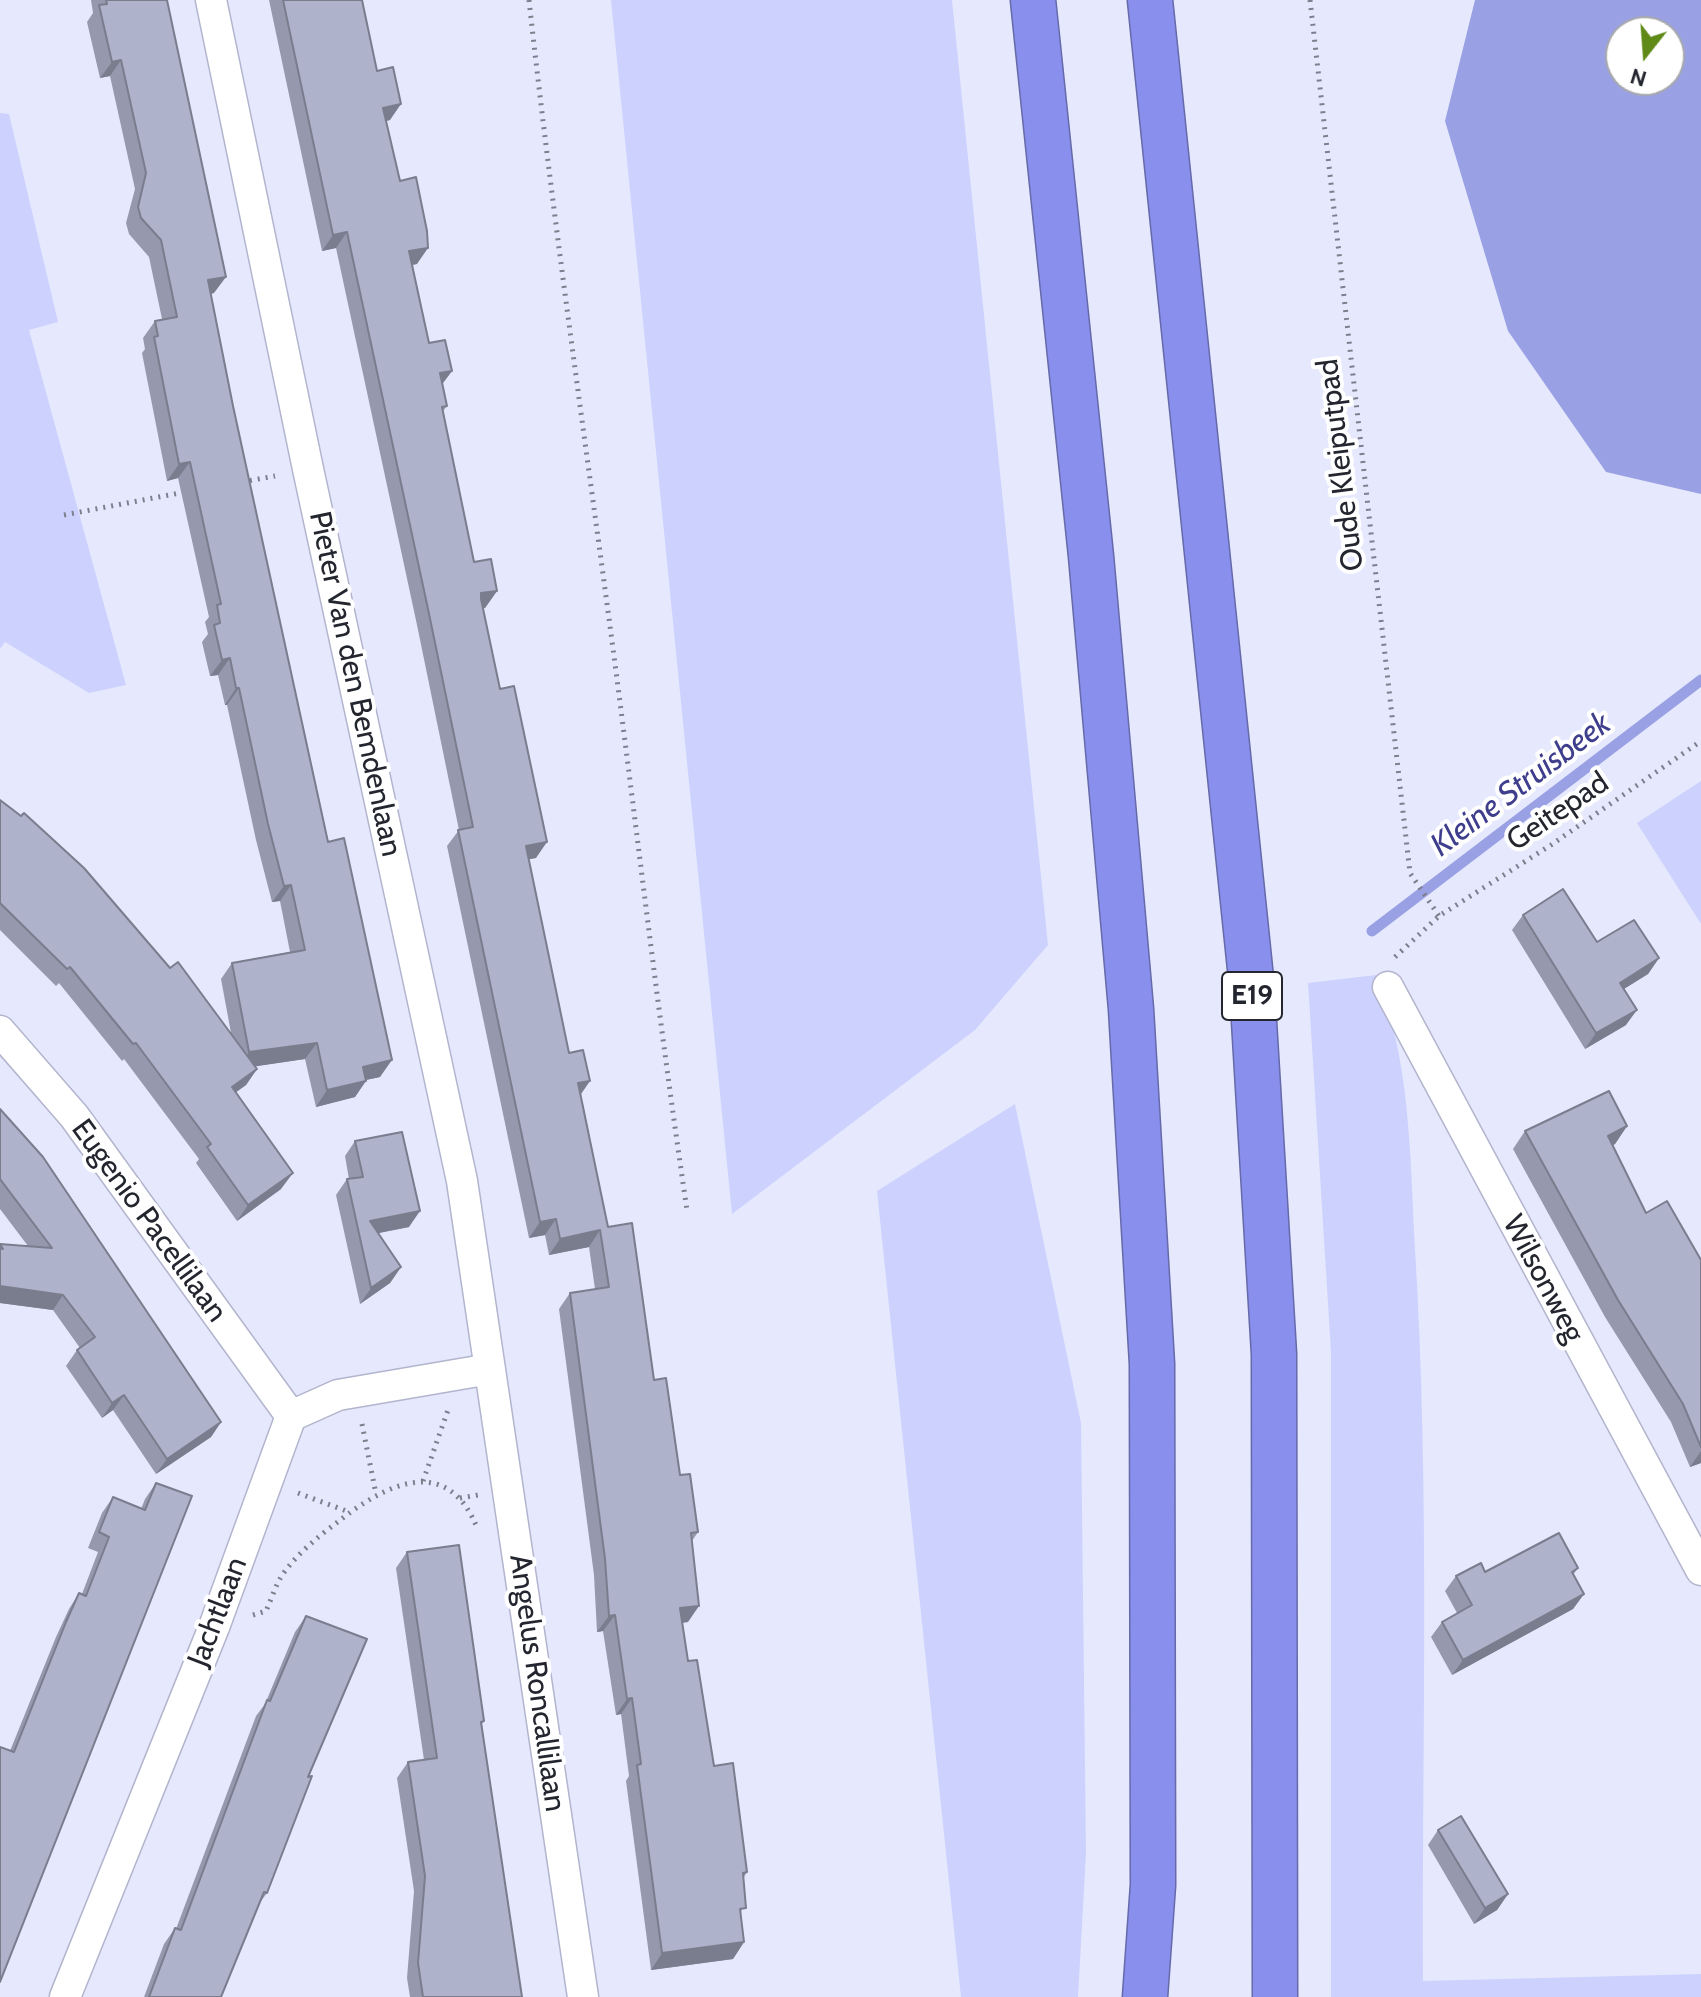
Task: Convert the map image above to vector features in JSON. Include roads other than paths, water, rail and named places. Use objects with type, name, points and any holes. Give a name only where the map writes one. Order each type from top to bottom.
[{"type":"highway","points":[[1033,0],[1091,556],[1131,1009],[1152,1364],[1153,1885],[1145,1997]]},
{"type":"highway","name":"E19","points":[[1150,0],[1252,988],[1274,1354],[1275,1997]]},
{"type":"street","name":"Pieter Van den Bemdenlaan","points":[[211,0],[308,469],[462,1181],[476,1371]]},
{"type":"street","name":"Wilsonweg","points":[[1388,987],[1701,1570]]},
{"type":"street","name":"Eugenio Pacellilaan","points":[[0,1031],[74,1116],[291,1416]]},
{"type":"street","points":[[291,1416],[338,1395],[476,1371]]},
{"type":"street","name":"Angelus Roncallilaan","points":[[476,1371],[583,1997]]},
{"type":"street","name":"Jachtlaan","points":[[65,1997],[214,1627],[291,1416]]},
{"type":"waterway","name":"Kleine Struisbeek","points":[[1372,931],[1701,680]]}]
